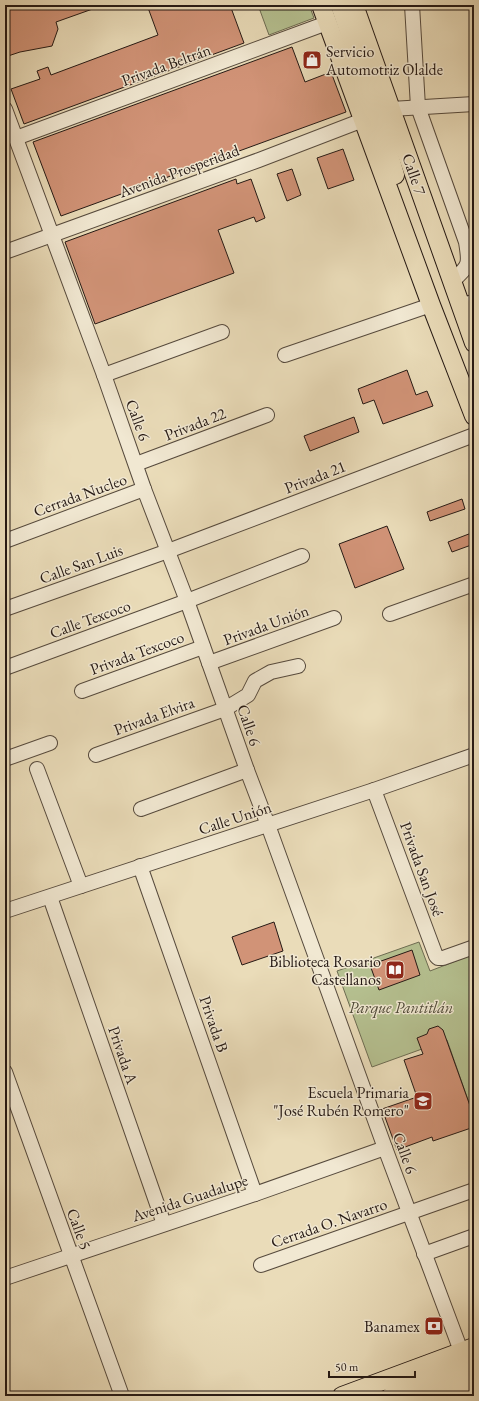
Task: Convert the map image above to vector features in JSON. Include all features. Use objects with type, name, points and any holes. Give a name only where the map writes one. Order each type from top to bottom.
[{"type":"main road","name":"Calle 7","points":[[321,5],[431,305],[474,416]]},
{"type":"main road","points":[[340,5],[373,101],[397,183],[402,226]]},
{"type":"main road","name":"Calle 7","points":[[354,5],[452,282],[467,304],[474,343]]},
{"type":"main road","points":[[342,1396],[471,1353]]},
{"type":"main road","points":[[391,1396],[471,1353]]},
{"type":"main road","points":[[429,1396],[471,1385]]},
{"type":"street","points":[[412,5],[418,107],[466,242],[469,257],[467,267],[452,282]]},
{"type":"street","name":"Privada Beltrán","points":[[16,138],[327,23]]},
{"type":"street","points":[[391,109],[474,104]]},
{"type":"street","name":"Calle 6","points":[[5,109],[104,375],[144,489],[187,602],[424,1254],[471,1353]]},
{"type":"street","name":"Avenida Prosperidad","points":[[5,252],[259,160],[363,120]]},
{"type":"street","points":[[285,355],[431,305]]},
{"type":"street","points":[[104,375],[222,332]]},
{"type":"street","name":"Privada 22","points":[[136,464],[267,414]]},
{"type":"street","name":"Privada 21","points":[[168,551],[474,435]]},
{"type":"street","name":"Cerrada Nucleo","points":[[5,540],[144,489]]},
{"type":"street","name":"Calle San Luis","points":[[5,609],[168,551]]},
{"type":"street","name":"Calle Texcoco","points":[[5,668],[187,602],[302,556]]},
{"type":"street","points":[[390,614],[474,584]]},
{"type":"street","name":"Privada Unión","points":[[209,663],[334,618]]},
{"type":"street","name":"Privada Texcoco","points":[[82,691],[203,647]]},
{"type":"street","name":"Privada Elvira","points":[[96,755],[225,709],[248,695],[255,681],[271,672],[298,666]]},
{"type":"street","points":[[5,759],[50,743]]},
{"type":"street","name":"Calle Unión","points":[[5,911],[374,790],[474,755]]},
{"type":"street","points":[[37,769],[81,886]]},
{"type":"street","points":[[141,809],[247,770]]},
{"type":"street","name":"Privada San José","points":[[374,790],[438,958],[474,947]]},
{"type":"street","name":"Privada B","points":[[140,866],[255,1194]]},
{"type":"street","name":"Privada A","points":[[50,897],[164,1224]]},
{"type":"street","name":"Calle 5","points":[[5,1072],[70,1256],[122,1396]]},
{"type":"street","name":"Avenida Guadalupe","points":[[5,1278],[255,1194],[385,1148]]},
{"type":"street","name":"Cerrada O. Navarro","points":[[261,1265],[474,1190]]},
{"type":"street","points":[[424,1254],[474,1236]]},
{"type":"green space","points":[[258,5],[309,5],[314,18],[269,35]]},
{"type":"green space","name":"Parque Pantitlán","points":[[419,942],[430,971],[474,954],[474,1117],[447,1040],[372,1067],[337,971]]},
{"type":"building","points":[[8,5],[101,6],[56,22],[58,29],[52,46],[20,52],[5,57],[5,7]]},
{"type":"building","points":[[147,5],[230,5],[244,43],[24,124],[11,89],[40,79],[37,71],[48,67],[51,75],[158,35]]},
{"type":"building","points":[[292,47],[305,82],[331,72],[346,112],[61,216],[33,142]]},
{"type":"building","points":[[343,149],[354,180],[328,189],[317,158]]},
{"type":"building","points":[[292,169],[301,195],[287,201],[277,174]]},
{"type":"building","points":[[236,179],[237,184],[251,179],[265,218],[256,222],[254,217],[218,230],[234,273],[95,324],[65,242]]},
{"type":"building","points":[[407,370],[416,395],[427,391],[433,406],[383,424],[374,400],[363,404],[358,389]]},
{"type":"building","points":[[354,417],[359,432],[310,451],[304,436]]},
{"type":"building","points":[[462,499],[465,509],[430,521],[427,512]]},
{"type":"building","points":[[387,526],[404,569],[355,588],[339,544]]},
{"type":"building","points":[[474,532],[474,544],[452,552],[448,542]]},
{"type":"building","points":[[274,922],[283,951],[242,965],[232,937]]},
{"type":"building","name":"Biblioteca Rosario Castellanos","points":[[412,950],[420,975],[379,990],[370,965]]},
{"type":"building","name":"Escuela Primaria \"José Rubén Romero\"","points":[[438,1026],[443,1030],[474,1117],[474,1127],[433,1141],[432,1137],[397,1150],[382,1109],[417,1097],[404,1060],[423,1054],[417,1038],[427,1034],[429,1029]]},
{"type":"place","name":"Servicio Automotriz Olalde","points":[[312,60]]},
{"type":"place","name":"Biblioteca Rosario Castellanos","points":[[395,970]]},
{"type":"place","name":"Escuela Primaria \"José Rubén Romero\"","points":[[423,1101]]},
{"type":"place","name":"Banamex","points":[[434,1326]]}]
